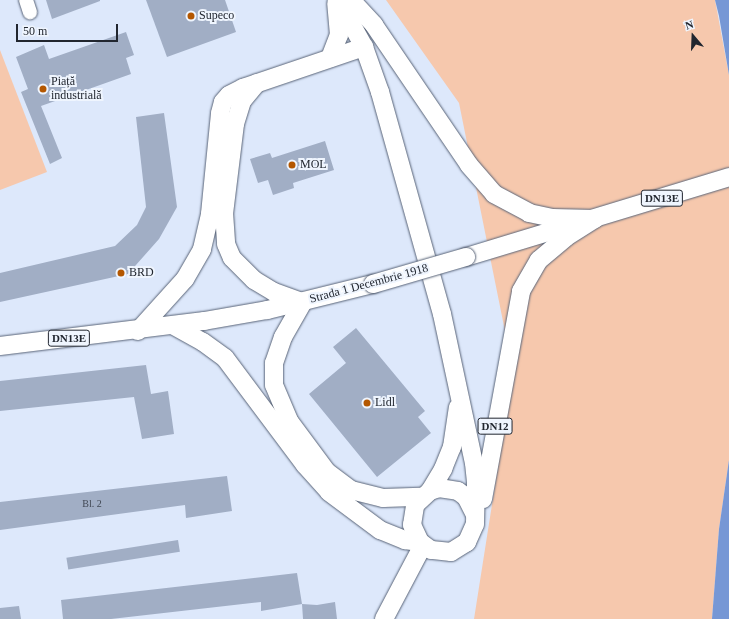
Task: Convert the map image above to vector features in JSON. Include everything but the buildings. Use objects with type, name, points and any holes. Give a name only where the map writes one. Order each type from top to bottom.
[{"type":"main road","name":"DN12","points":[[337,0],[364,47],[380,92],[435,286],[474,463],[475,520]]},
{"type":"main road","points":[[330,58],[339,34],[337,0]]},
{"type":"main road","points":[[352,0],[374,25],[469,165],[494,194],[530,213],[552,218],[595,219]]},
{"type":"main road","points":[[138,331],[185,279],[202,250],[209,220],[220,113],[223,102],[229,95],[258,82],[364,47]]},
{"type":"main road","points":[[174,326],[203,342],[225,358],[311,474],[329,492],[380,530],[405,540],[422,544],[436,551],[451,552],[467,542],[475,520],[469,501],[458,491],[439,488],[425,494],[383,498],[351,490],[327,472],[289,421],[274,386],[274,363],[283,337],[303,302],[274,292],[254,280],[232,258],[226,244],[224,213],[235,124],[242,101],[258,82]]},
{"type":"main road","name":"Strada 1 Decembrie 1918","points":[[0,346],[174,326],[303,302],[373,284],[466,257],[729,177]]},
{"type":"main road","name":"DN12","points":[[475,520],[487,481],[507,357],[521,291],[539,260],[561,241],[595,219]]},
{"type":"main road","name":"DN12","points":[[425,494],[443,469],[452,447],[458,408],[457,386]]},
{"type":"main road","points":[[422,544],[412,524],[412,514],[425,494]]},
{"type":"main road","points":[[384,619],[422,544]]},
{"type":"shaded area","points":[[386,0],[715,0],[729,75],[729,460],[719,529],[712,619],[474,619],[513,371],[459,103]]},
{"type":"shaded area","points":[[0,50],[47,172],[0,190]]},
{"type":"water","points":[[715,0],[729,0],[729,75],[719,16]]},
{"type":"water","points":[[729,460],[729,619],[712,619],[719,529]]},
{"type":"place","name":"Supeco","points":[[191,16]]},
{"type":"place","name":"Piață industrială","points":[[43,89]]},
{"type":"place","name":"MOL","points":[[292,165]]},
{"type":"place","name":"BRD","points":[[121,273]]},
{"type":"place","name":"Lidl","points":[[367,403]]}]
